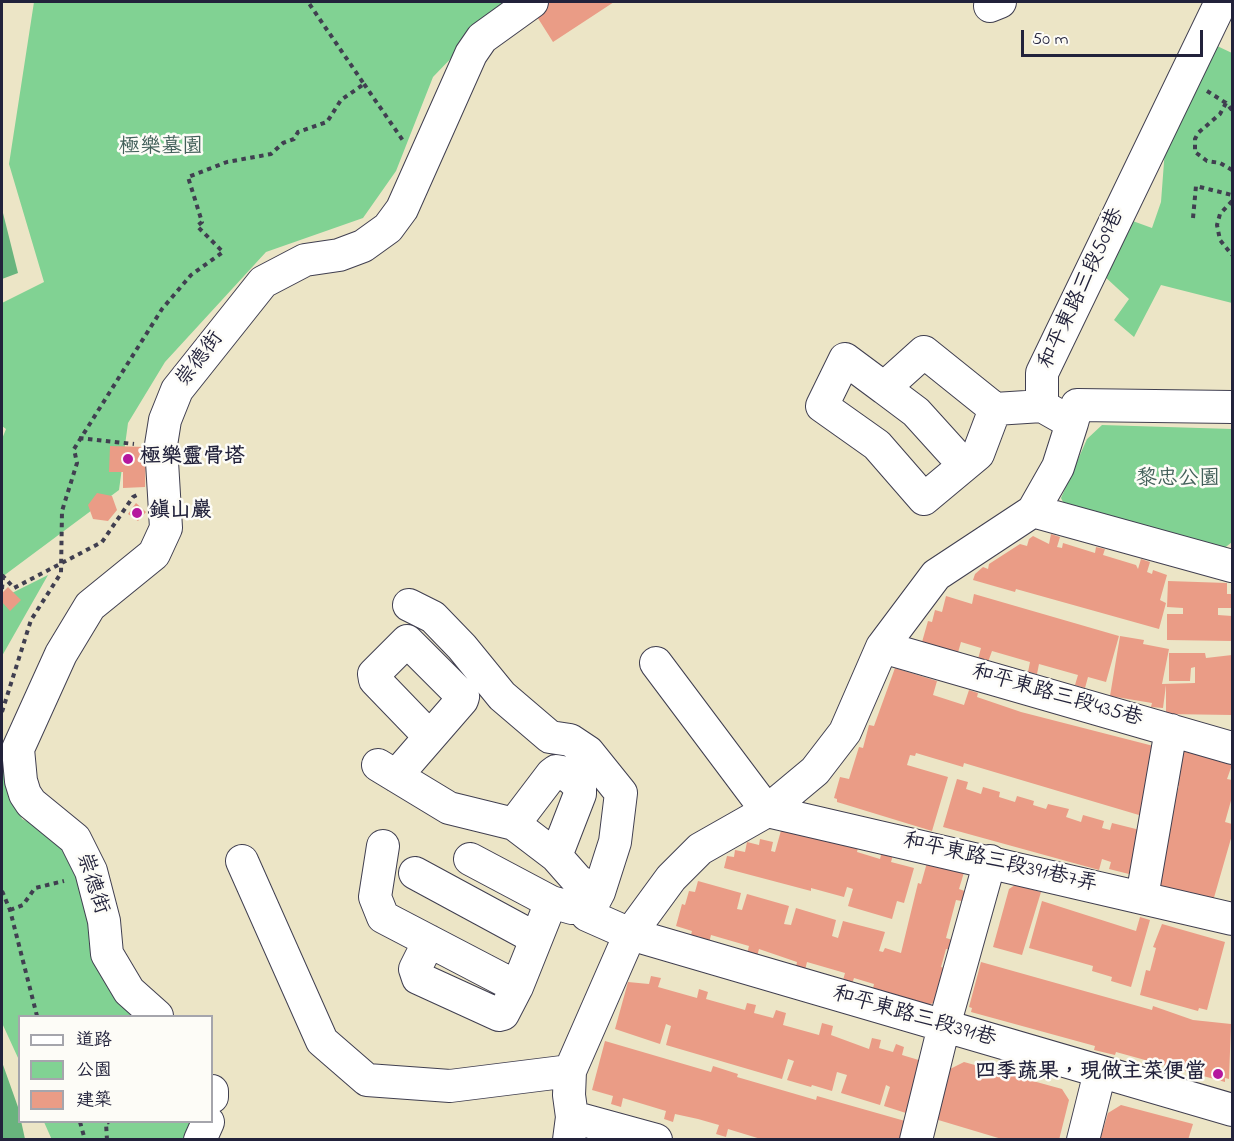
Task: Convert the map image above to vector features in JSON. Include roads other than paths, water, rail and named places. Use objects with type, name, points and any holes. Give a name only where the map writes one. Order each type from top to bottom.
[{"type":"street","name":"崇德街","points":[[154,1015],[129,991],[107,954],[104,921],[91,871],[75,839],[31,803],[25,794],[21,781],[18,750],[61,654],[90,606],[154,554],[166,528],[161,445],[165,420],[177,390],[263,282],[305,260],[339,255],[363,246],[388,228],[402,209],[471,54],[482,38],[532,2]]},
{"type":"street","name":"和平東路三段509巷","points":[[1042,406],[1042,373],[1221,2]]},
{"type":"street","points":[[884,388],[924,352],[996,409],[1042,406],[1072,423]]},
{"type":"street","points":[[964,465],[916,412],[845,359],[822,406],[878,445],[924,499],[978,454],[996,409]]},
{"type":"street","points":[[656,1140],[570,1128],[570,1071],[630,934],[671,878],[700,849],[767,811],[815,771],[845,732],[882,647],[936,575],[1033,511],[1058,466],[1077,405],[1233,407]]},
{"type":"street","points":[[1033,511],[1233,566]]},
{"type":"street","points":[[409,606],[433,616],[502,696],[550,737],[570,740],[588,752],[621,793],[615,842],[593,903]]},
{"type":"street","name":"和平東路三段435巷","points":[[882,647],[1233,748]]},
{"type":"street","points":[[656,663],[767,811]]},
{"type":"street","points":[[1142,897],[1171,730]]},
{"type":"street","points":[[430,737],[387,770],[449,808],[514,824],[556,855],[593,903]]},
{"type":"street","points":[[514,824],[552,774],[556,771],[562,772],[580,787],[580,794],[556,855]]},
{"type":"street","name":"和平東路三段391巷7弄","points":[[767,811],[1233,919]]},
{"type":"street","points":[[383,846],[375,897],[383,917],[517,987],[551,902]]},
{"type":"street","points":[[470,860],[551,902],[593,903]]},
{"type":"street","points":[[242,861],[322,1041],[367,1080],[450,1086],[570,1071]]},
{"type":"street","points":[[916,1140],[944,1026],[990,861]]},
{"type":"street","points":[[415,873],[536,938]]},
{"type":"street","name":"和平東路三段391巷","points":[[593,903],[630,934],[1233,1110]]},
{"type":"street","points":[[1083,1140],[1100,1072]]},
{"type":"street","points":[[200,1140],[208,1123]]},
{"type":"place","name":"極樂靈骨塔","points":[[128,459]]},
{"type":"place","name":"鎮山巖","points":[[137,513]]},
{"type":"place","name":"四季蔬果，現做主菜便當","points":[[1218,1074]]},
{"type":"park label","name":"極樂墓園","points":[[161,149]]},
{"type":"park label","name":"黎忠公園","points":[[1178,481]]}]
